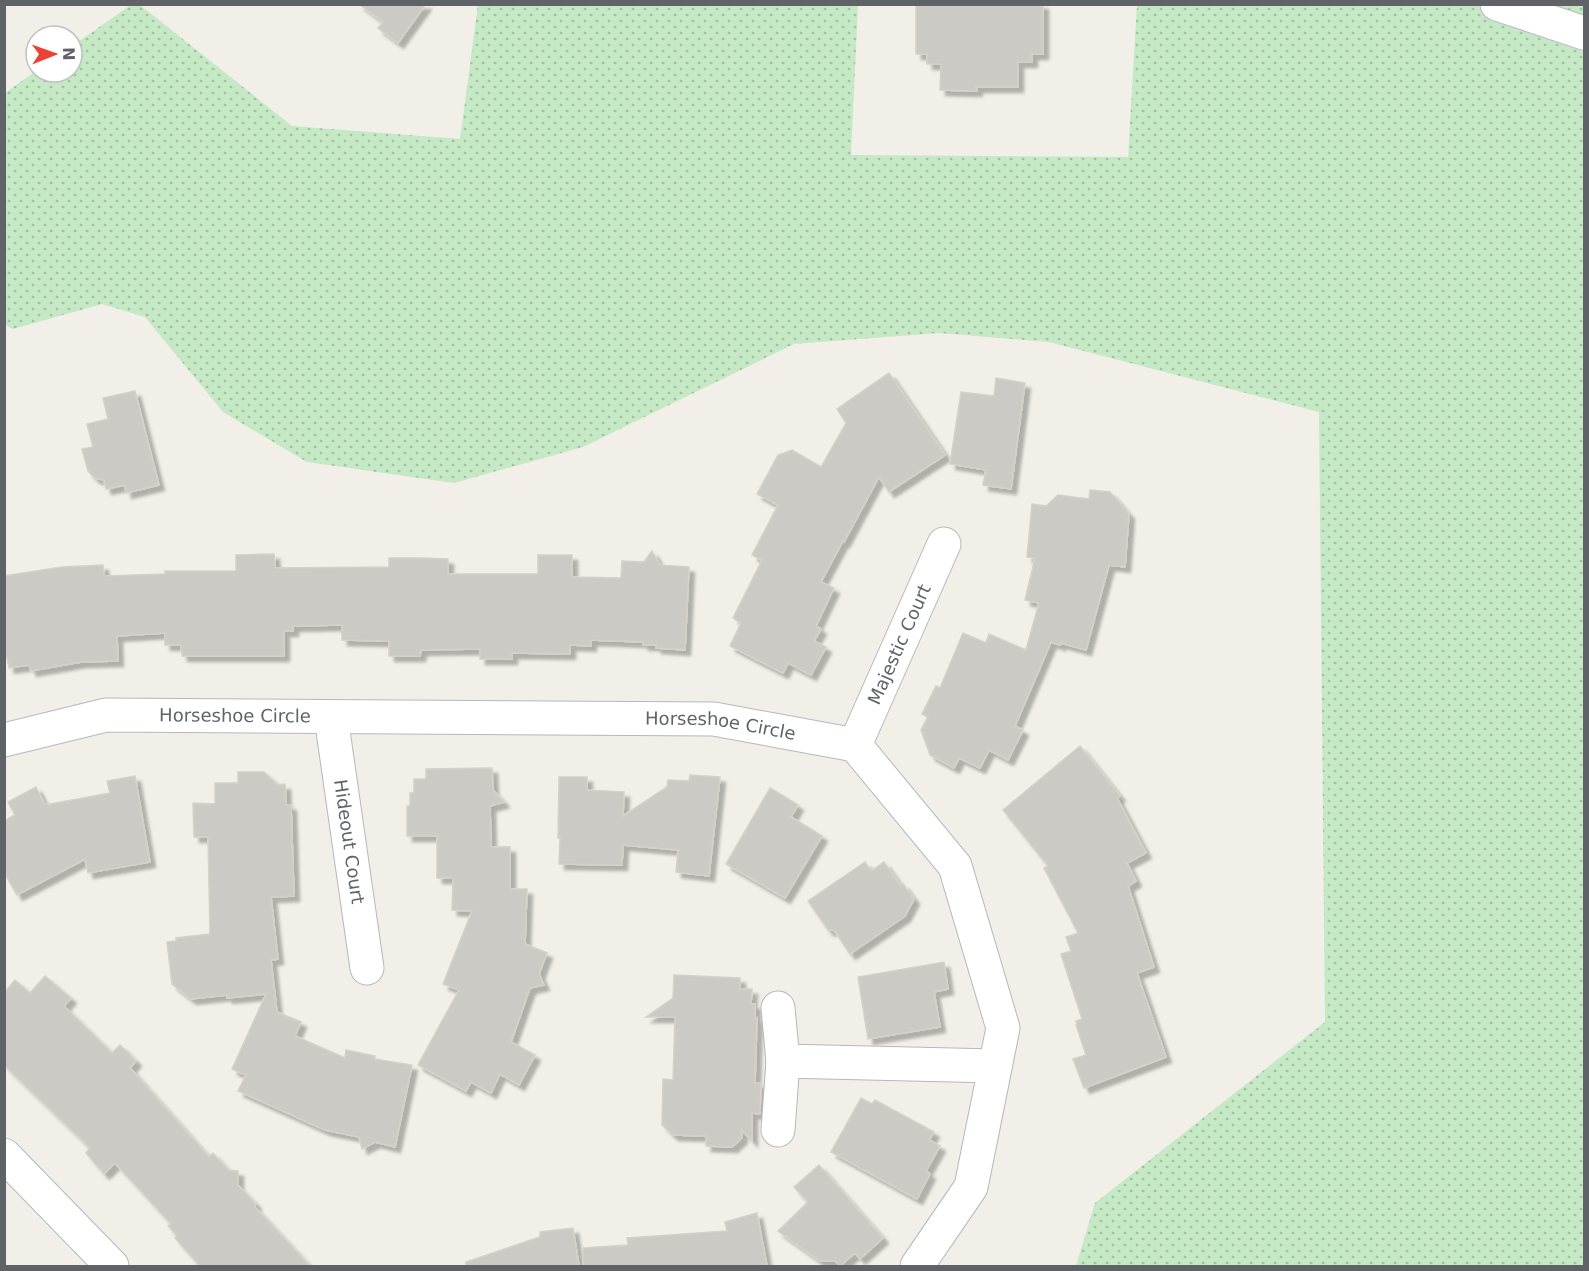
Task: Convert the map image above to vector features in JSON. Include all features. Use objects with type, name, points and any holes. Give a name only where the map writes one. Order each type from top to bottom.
[{"type":"street","points":[[1497,4],[1584,33]]},
{"type":"street","name":"Majestic Court","points":[[855,745],[944,544]]},
{"type":"street","name":"Horseshoe Circle","points":[[4,740],[106,715],[714,719],[855,745]]},
{"type":"street","name":"Hideout Court","points":[[331,717],[367,968]]},
{"type":"street","points":[[855,745],[955,866],[1003,1028],[971,1187],[917,1266]]},
{"type":"street","points":[[778,1008],[783,1061],[778,1130]]},
{"type":"street","points":[[783,1061],[995,1066]]},
{"type":"street","points":[[4,1155],[112,1266]]},
{"type":"green space","points":[[131,5],[140,5],[292,126],[460,139],[478,5],[858,5],[851,155],[1128,157],[1137,5],[1584,5],[1584,1266],[1076,1266],[1095,1203],[1325,1022],[1319,412],[1049,342],[939,333],[794,344],[583,447],[454,483],[307,462],[223,412],[145,317],[102,304],[13,329],[5,325],[5,93],[24,80],[24,84],[84,84],[84,38]]},
{"type":"building","points":[[359,4],[426,4],[398,43],[378,28],[383,22]]},
{"type":"building","points":[[916,4],[1043,4],[1043,54],[1032,54],[1032,62],[1018,62],[1018,87],[976,87],[977,91],[940,90],[941,64],[927,64],[927,54],[916,54]]},
{"type":"building","points":[[889,373],[945,455],[889,492],[879,477],[821,582],[834,588],[816,626],[821,629],[814,641],[826,647],[811,675],[788,663],[783,673],[730,646],[741,623],[733,618],[762,560],[752,555],[778,505],[757,494],[778,455],[792,450],[821,467],[846,423],[837,409]]},
{"type":"building","points":[[996,378],[1025,383],[1011,489],[983,485],[986,470],[950,464],[961,392],[994,396]]},
{"type":"building","points":[[135,391],[159,485],[126,493],[125,485],[106,489],[104,480],[95,478],[88,471],[82,449],[93,447],[87,424],[108,419],[103,398]]},
{"type":"building","points":[[1090,490],[1110,492],[1129,514],[1125,567],[1109,565],[1086,650],[1051,642],[1015,726],[1023,730],[1008,760],[989,750],[980,768],[959,758],[954,768],[930,755],[921,730],[928,717],[922,714],[936,686],[940,688],[963,633],[986,643],[989,634],[1026,650],[1039,603],[1025,600],[1035,558],[1027,557],[1032,504],[1046,506],[1058,495],[1089,499]]},
{"type":"building","points":[[652,551],[660,565],[689,567],[685,650],[656,648],[656,645],[643,645],[643,642],[591,640],[591,646],[570,645],[570,654],[512,653],[512,659],[480,659],[480,649],[421,650],[420,656],[389,656],[389,641],[342,640],[342,625],[293,626],[293,631],[284,631],[284,656],[182,656],[181,645],[165,645],[165,633],[117,636],[118,661],[81,662],[31,671],[29,665],[9,668],[7,657],[4,658],[4,576],[62,567],[103,565],[104,576],[165,574],[165,571],[236,571],[236,555],[274,554],[275,568],[389,567],[389,558],[448,559],[448,574],[538,574],[538,555],[572,555],[572,577],[621,578],[622,561],[644,562]]},
{"type":"building","points":[[1080,746],[1120,796],[1117,798],[1146,853],[1127,863],[1136,881],[1128,886],[1154,967],[1137,973],[1166,1057],[1084,1088],[1073,1059],[1086,1055],[1076,1025],[1076,1021],[1082,1019],[1061,954],[1071,951],[1066,937],[1078,933],[1044,868],[1048,866],[1003,810]]},
{"type":"building","points":[[492,768],[493,790],[504,802],[490,806],[491,847],[510,847],[510,889],[527,889],[525,944],[547,953],[539,974],[544,985],[530,988],[511,1042],[535,1055],[519,1085],[500,1074],[491,1093],[471,1082],[466,1091],[418,1065],[459,990],[443,984],[472,911],[452,910],[453,878],[437,878],[437,836],[407,836],[407,806],[410,806],[410,793],[414,793],[414,779],[426,779],[426,769]]},
{"type":"building","points":[[238,772],[264,772],[278,785],[285,784],[286,805],[291,805],[294,896],[271,897],[278,959],[271,960],[277,1012],[301,1022],[295,1036],[345,1058],[346,1050],[375,1056],[374,1059],[412,1065],[395,1147],[375,1142],[362,1149],[359,1137],[325,1130],[238,1091],[246,1075],[232,1069],[266,994],[191,999],[172,984],[167,942],[176,941],[176,938],[210,934],[208,837],[194,837],[193,803],[215,804],[215,783],[238,783]]},
{"type":"building","points":[[690,775],[720,777],[709,876],[676,872],[678,850],[623,845],[622,865],[559,864],[559,777],[587,777],[587,790],[624,792],[623,816],[667,787],[668,780],[689,781]]},
{"type":"building","points":[[135,776],[150,862],[88,873],[85,859],[17,895],[4,872],[4,821],[15,815],[8,802],[36,787],[45,805],[110,793],[107,781]]},
{"type":"building","points":[[770,788],[798,805],[791,817],[822,836],[785,898],[726,864]]},
{"type":"building","points":[[865,862],[871,871],[884,862],[901,886],[903,884],[914,899],[905,916],[850,954],[834,930],[828,930],[808,901]]},
{"type":"building","points":[[944,962],[948,989],[934,992],[940,1027],[868,1039],[858,977]]},
{"type":"building","points":[[674,975],[740,978],[740,989],[752,989],[751,1004],[755,1004],[755,1019],[757,1018],[755,1083],[761,1083],[760,1114],[752,1113],[752,1141],[741,1129],[742,1138],[732,1147],[706,1146],[706,1136],[673,1135],[662,1125],[663,1079],[673,1080],[675,1017],[646,1017],[673,998]]},
{"type":"building","points":[[45,976],[71,998],[64,1006],[112,1053],[120,1045],[136,1061],[130,1068],[209,1157],[213,1153],[228,1170],[238,1171],[238,1185],[256,1204],[254,1206],[310,1266],[200,1266],[175,1238],[177,1236],[168,1226],[171,1224],[115,1163],[104,1174],[86,1153],[90,1148],[4,1065],[4,993],[15,980],[30,993]]},
{"type":"building","points":[[861,1098],[872,1104],[875,1100],[934,1132],[929,1140],[940,1146],[926,1171],[930,1174],[917,1199],[831,1152]]},
{"type":"building","points":[[819,1165],[883,1238],[860,1259],[855,1253],[840,1266],[835,1261],[820,1261],[778,1231],[808,1202],[794,1187]]},
{"type":"building","points":[[757,1213],[767,1266],[583,1266],[583,1248],[628,1245],[627,1238],[727,1231],[725,1222]]},
{"type":"building","points":[[573,1228],[579,1266],[466,1266],[466,1262],[540,1237],[540,1232]]}]
